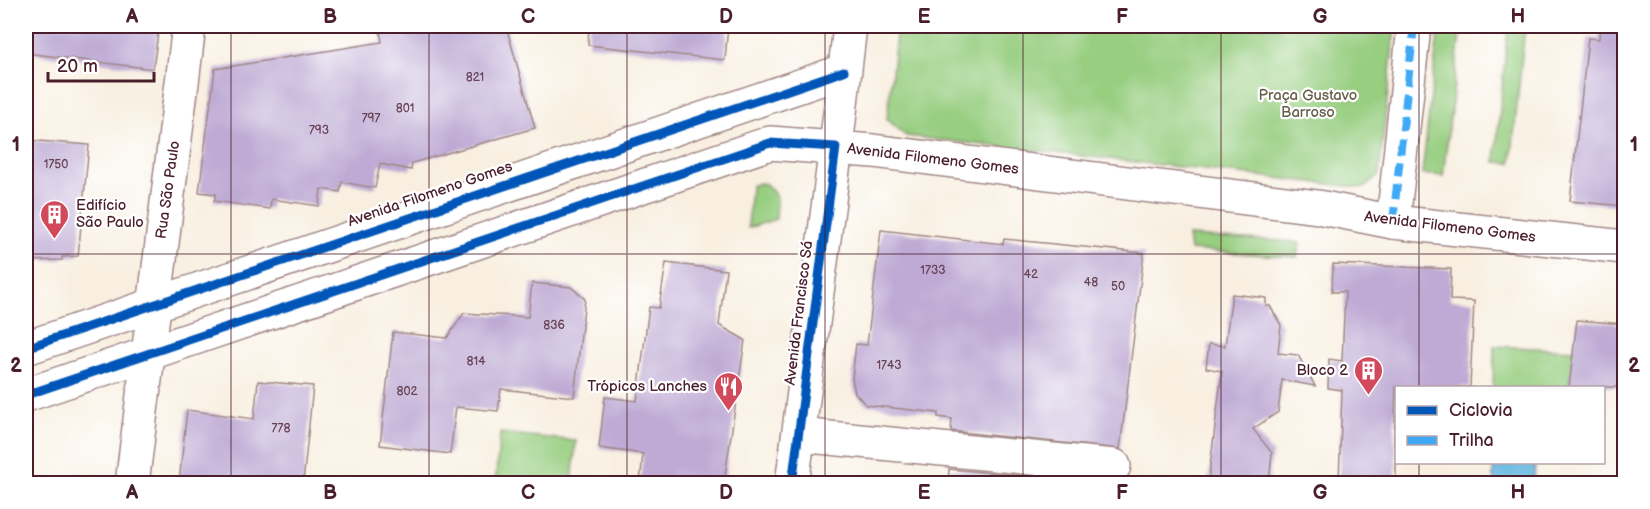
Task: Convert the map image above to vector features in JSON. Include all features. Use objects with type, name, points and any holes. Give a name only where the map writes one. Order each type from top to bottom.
[{"type":"street","name":"Rua São Paulo","points":[[132,483],[146,354],[189,26]]},
{"type":"street","name":"Avenida Francisco Sá","points":[[792,483],[850,26]]},
{"type":"street","points":[[1393,222],[1414,26]]},
{"type":"street","name":"Avenida Filomeno Gomes","points":[[26,348],[153,303],[844,71]]},
{"type":"street","name":"Avenida Filomeno Gomes","points":[[26,396],[770,143],[836,147],[1318,207],[1393,222],[1624,247]]},
{"type":"street","points":[[799,435],[1113,466]]},
{"type":"green space","name":"Praça Gustavo Barroso","points":[[897,26],[1395,26],[1379,175],[1364,188],[906,136],[887,119]]},
{"type":"green space","points":[[1439,26],[1461,26],[1443,176],[1422,174]]},
{"type":"green space","points":[[1508,26],[1525,26],[1511,163],[1495,162]]},
{"type":"green space","points":[[759,183],[766,184],[777,197],[776,219],[748,228],[751,186]]},
{"type":"green space","points":[[1188,236],[1300,242],[1297,257],[1190,250]]},
{"type":"green space","points":[[1494,346],[1575,350],[1568,386],[1493,386]]},
{"type":"green space","points":[[500,433],[576,441],[572,483],[495,483]]},
{"type":"water","points":[[1493,464],[1535,464],[1534,482],[1497,483],[1493,478]]},
{"type":"building","points":[[26,26],[159,26],[153,69],[26,53]]},
{"type":"building","points":[[379,26],[506,26],[535,128],[412,163],[411,170],[380,164],[375,188],[342,182],[340,192],[321,189],[319,206],[271,199],[270,209],[214,201],[216,194],[199,192],[215,69],[382,42]]},
{"type":"building","points":[[589,26],[728,26],[725,60],[588,45]]},
{"type":"building","points":[[1600,26],[1624,26],[1624,206],[1570,201],[1588,38],[1599,39]]},
{"type":"building","points":[[26,140],[89,145],[78,256],[62,257],[62,260],[26,261]]},
{"type":"building","points":[[881,230],[1003,244],[1004,239],[1144,253],[1120,449],[951,431],[952,419],[938,417],[938,413],[866,405],[855,393],[852,378],[856,344],[867,345]]},
{"type":"building","points":[[666,263],[726,270],[719,325],[745,340],[724,483],[640,483],[643,454],[599,448],[605,397],[637,401],[649,307],[659,308]]},
{"type":"building","name":"Bloco 2","points":[[1333,264],[1451,269],[1450,300],[1474,301],[1470,386],[1395,386],[1396,483],[1339,483],[1342,390],[1328,388],[1329,359],[1342,361],[1345,292],[1332,292]]},
{"type":"building","points":[[532,283],[571,287],[585,299],[574,397],[501,389],[498,411],[456,407],[450,454],[380,445],[393,332],[447,338],[464,313],[528,317]]},
{"type":"building","points":[[1232,294],[1266,298],[1266,306],[1270,306],[1281,325],[1278,353],[1298,355],[1315,386],[1282,380],[1278,412],[1253,429],[1272,453],[1269,483],[1208,483],[1222,371],[1206,368],[1209,344],[1225,346]]},
{"type":"building","points":[[1577,320],[1624,324],[1624,387],[1569,386]]},
{"type":"building","points":[[258,381],[313,386],[303,483],[179,483],[187,410],[254,419]]},
{"type":"building","points":[[949,469],[1100,483],[948,483]]},
{"type":"marked path","points":[[1393,222],[1414,26]]},
{"type":"cycle path","points":[[26,348],[844,71]]},
{"type":"cycle path","points":[[26,395],[770,143],[836,147],[792,484]]},
{"type":"place","name":"Edifício São Paulo","points":[[55,240]]},
{"type":"place","name":"Bloco 2","points":[[1369,396]]},
{"type":"place","name":"Trópicos Lanches","points":[[728,412]]}]
